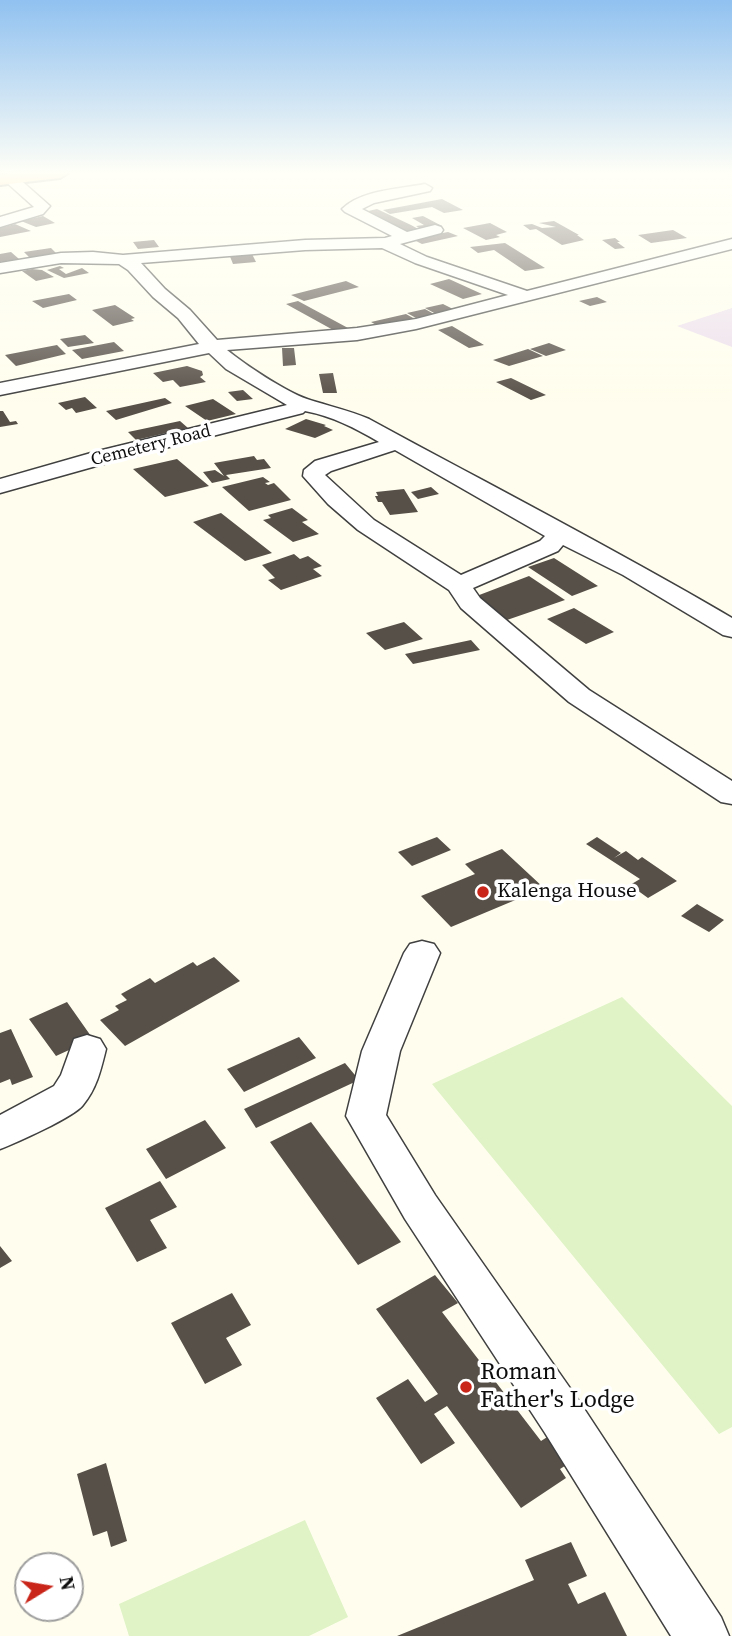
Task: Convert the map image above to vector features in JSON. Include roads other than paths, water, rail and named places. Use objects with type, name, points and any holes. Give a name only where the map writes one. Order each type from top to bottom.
[{"type":"street","points":[[123,260],[252,249]]},
{"type":"street","points":[[399,249],[421,260],[526,296]]},
{"type":"street","points":[[0,389],[214,346],[357,334],[416,324],[711,249]]},
{"type":"street","points":[[0,268],[72,257],[105,256],[123,260],[134,266],[159,293],[184,314],[198,333],[233,365],[298,403],[331,410],[362,423],[560,534],[632,570],[732,629]]},
{"type":"street","name":"Cemetery Road","points":[[0,486],[106,456],[296,409],[298,403]]},
{"type":"street","points":[[397,443],[323,466],[315,470],[314,476],[366,525],[459,585],[478,611],[579,696],[732,795]]},
{"type":"street","points":[[459,585],[549,546],[560,534]]},
{"type":"street","points":[[422,953],[381,1051],[366,1116],[420,1208],[569,1429],[702,1636]]},
{"type":"street","points":[[0,1133],[68,1097],[80,1078],[86,1049]]},
{"type":"place","name":"Kalenga House","points":[[483,892]]},
{"type":"place","name":"Roman Father's Lodge","points":[[466,1387]]}]
